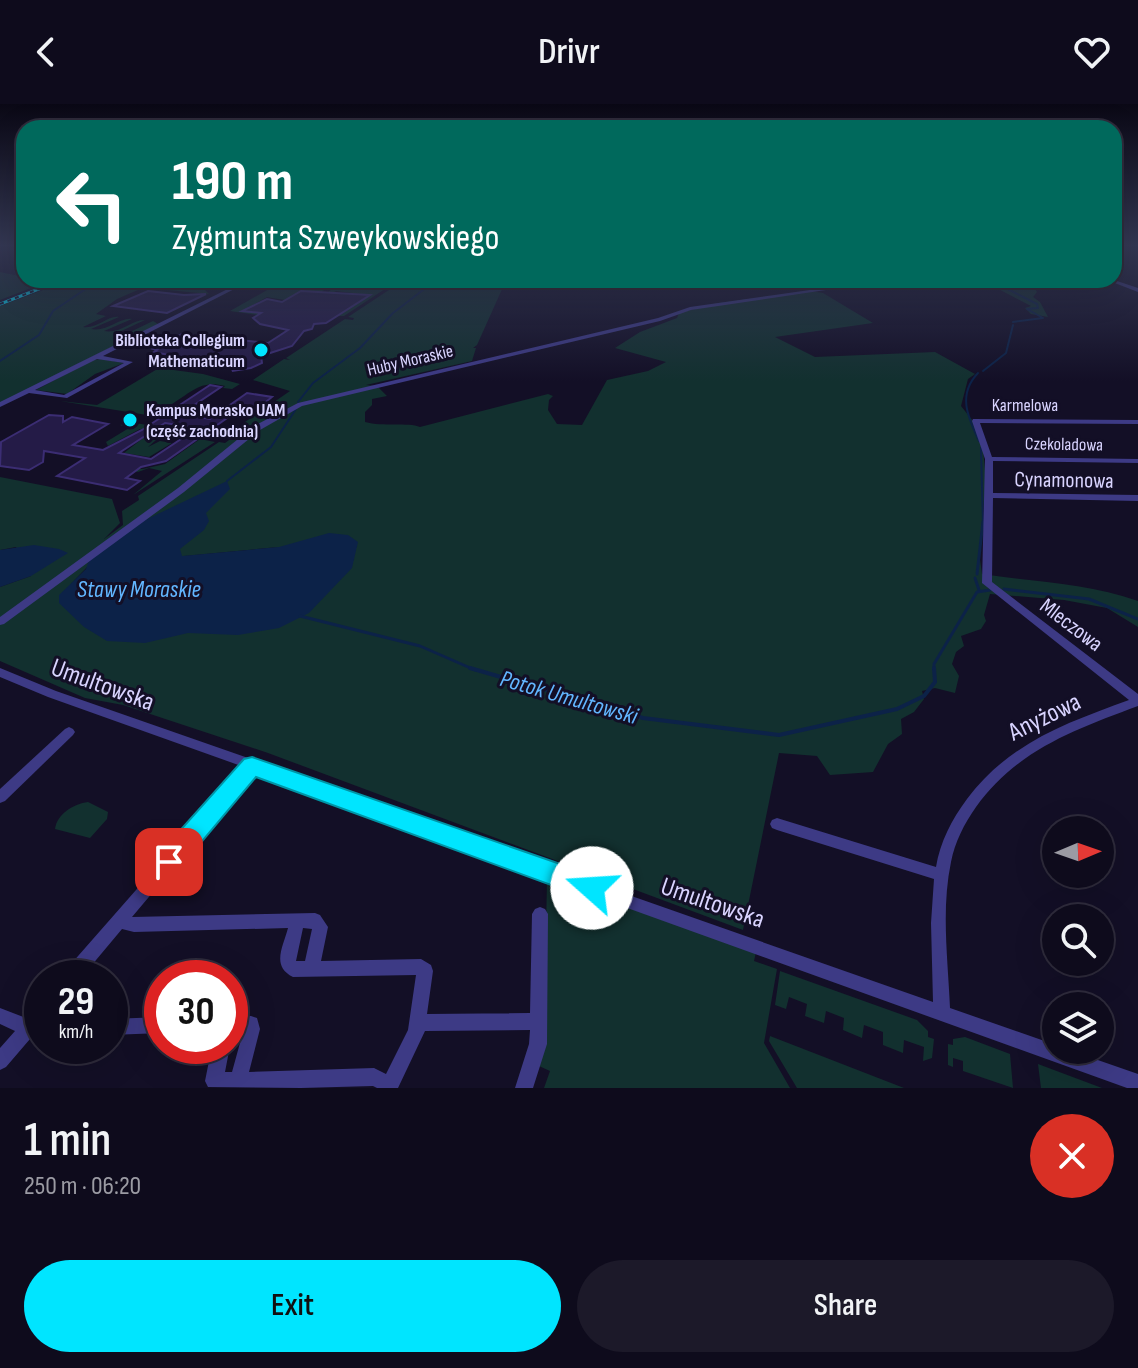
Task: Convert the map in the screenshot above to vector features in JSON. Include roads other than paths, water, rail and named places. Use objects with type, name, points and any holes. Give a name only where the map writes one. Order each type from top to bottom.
[{"type":"street","points":[[0,405],[230,290]]},
{"type":"street","name":"Huby Moraskie","points":[[0,622],[181,490],[257,428],[300,404],[660,319],[690,309],[822,290]]},
{"type":"street","points":[[28,391],[65,397],[130,362],[95,357]]},
{"type":"street","name":"Karmelowa","points":[[985,578],[989,459],[976,421],[1138,422]]},
{"type":"street","name":"Czekoladowa","points":[[989,459],[1138,461]]},
{"type":"street","name":"Cynamonowa","points":[[990,495],[1138,498]]},
{"type":"street","name":"Mleczowa","points":[[985,578],[991,587],[1138,700]]},
{"type":"street","name":"Umultowska","points":[[0,672],[1131,1083]]},
{"type":"street","name":"Anyżowa","points":[[942,1012],[941,875],[955,828],[975,796],[1011,757],[1061,731],[1138,700]]},
{"type":"street","points":[[0,797],[69,732]]},
{"type":"street","points":[[85,960],[252,766]]},
{"type":"street","points":[[777,824],[941,875]]},
{"type":"street","points":[[524,1088],[535,1058],[539,1021],[540,914]]},
{"type":"street","points":[[119,920],[134,925],[319,923],[311,969]]},
{"type":"street","points":[[217,1064],[214,1081],[374,1077],[389,1086],[418,1023],[425,971],[421,967],[293,969],[287,963],[297,921]]},
{"type":"street","points":[[0,1016],[24,1020]]},
{"type":"street","points":[[418,1023],[539,1021]]},
{"type":"street","points":[[248,1023],[252,1029],[248,1044]]},
{"type":"street","points":[[0,1061],[24,1035]]},
{"type":"street","points":[[238,1081],[243,1064]]},
{"type":"water","name":"Stawy Moraskie","points":[[227,481],[230,489],[206,513],[209,521],[204,530],[180,549],[182,556],[279,547],[329,533],[348,535],[358,542],[352,568],[309,613],[279,628],[238,635],[188,633],[145,643],[107,641],[84,627],[59,603],[59,595],[86,569],[89,560],[141,522]]},
{"type":"water","name":"Stawy Moraskie","points":[[34,545],[68,553],[31,576],[0,587],[0,550]]},
{"type":"waterway","points":[[0,361],[39,335],[53,311],[84,290]]},
{"type":"waterway","points":[[298,402],[313,383],[360,348],[393,313],[423,290]]},
{"type":"waterway","points":[[1009,290],[1037,304],[1038,308],[1027,309],[1043,318],[1013,322]]},
{"type":"waterway","points":[[983,371],[1006,353],[1013,325]]},
{"type":"waterway","points":[[978,373],[968,390],[966,406],[979,441]]},
{"type":"waterway","points":[[227,481],[271,447],[296,409]]},
{"type":"waterway","points":[[981,448],[983,522]]},
{"type":"waterway","points":[[977,574],[983,522]]},
{"type":"waterway","points":[[975,578],[979,590]]},
{"type":"waterway","name":"Potok Umultowski","points":[[1004,589],[1089,599],[1138,619]]},
{"type":"waterway","name":"Potok Umultowski","points":[[934,668],[977,592],[990,590]]},
{"type":"waterway","name":"Potok Umultowski","points":[[300,616],[420,646],[471,668]]},
{"type":"waterway","name":"Potok Umultowski","points":[[471,668],[643,718],[779,735],[897,709],[924,696],[935,682],[934,668]]},
{"type":"waterway","name":"Potok Umultowski","points":[[471,668],[475,670]]},
{"type":"railway","points":[[0,304],[36,290]]},
{"type":"place","name":"Biblioteka Collegium Mathematicum","points":[[261,350]]},
{"type":"place","name":"Kampus Morasko UAM (część zachodnia)","points":[[130,420]]}]
